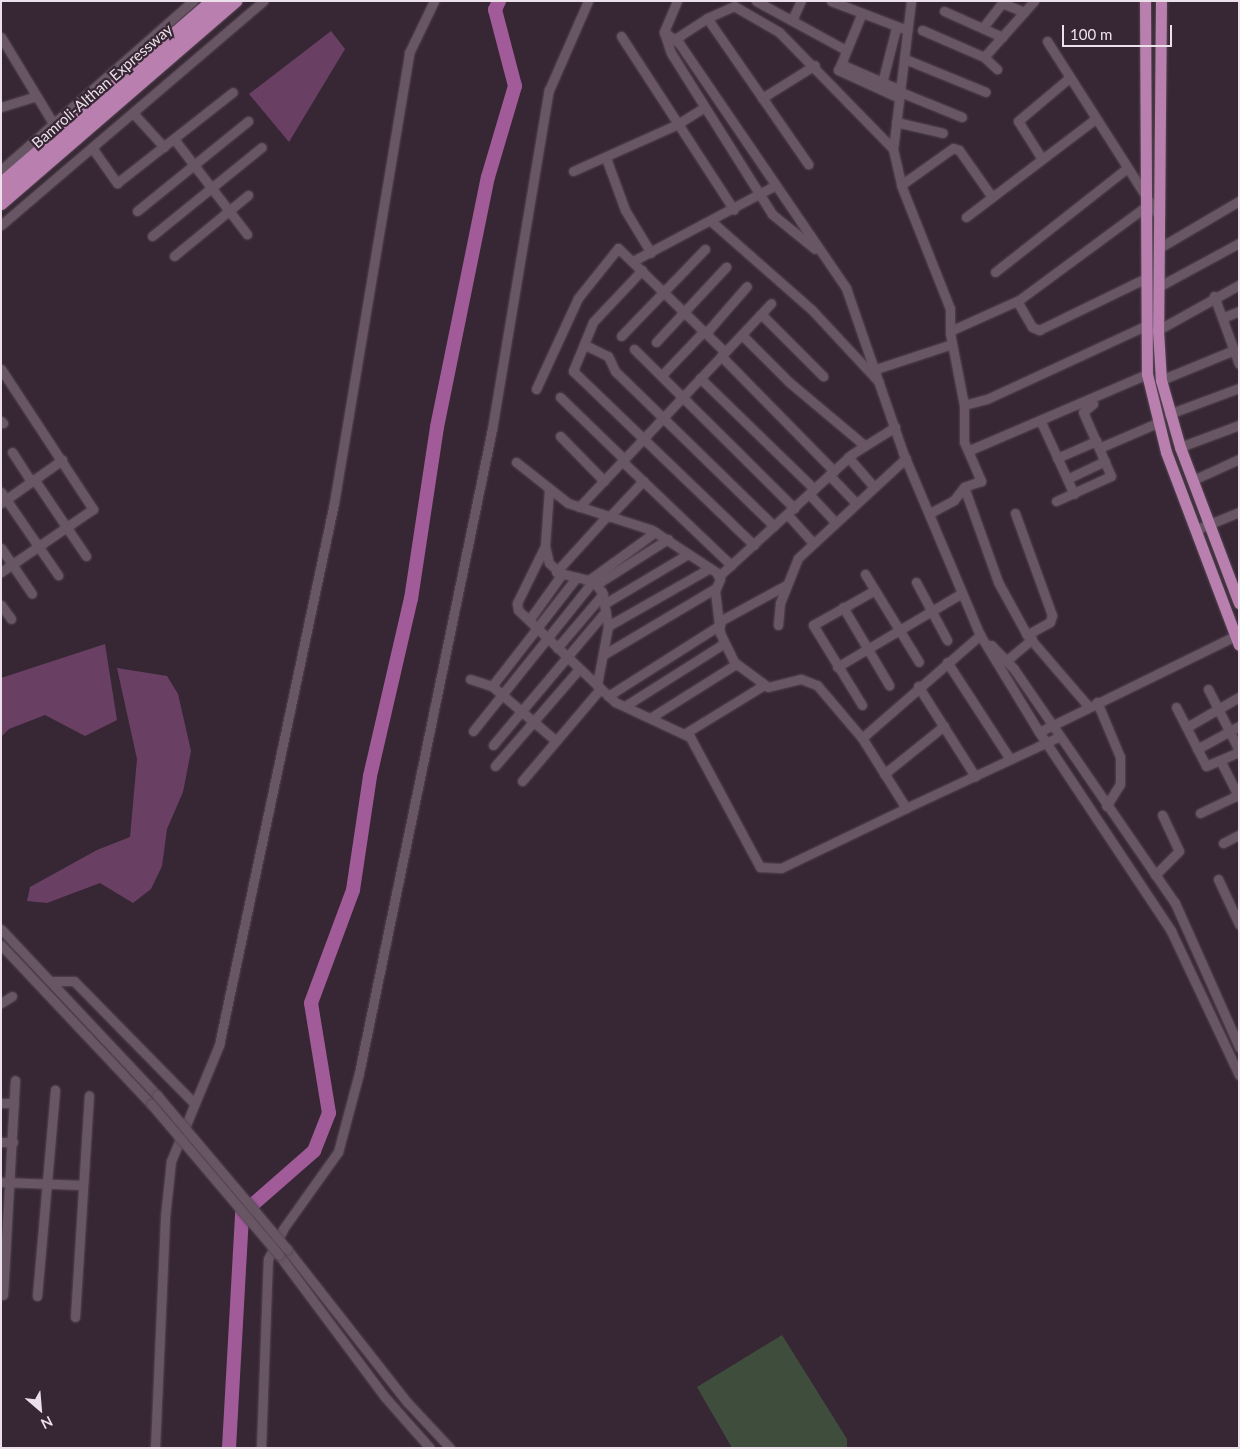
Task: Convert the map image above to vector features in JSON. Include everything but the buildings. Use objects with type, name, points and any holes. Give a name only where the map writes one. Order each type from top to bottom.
[{"type":"main road","points":[[1,182],[210,1]]},
{"type":"main road","name":"Bamroli-Althan Expressway","points":[[1,194],[223,1]]},
{"type":"main road","points":[[1,204],[236,1]]},
{"type":"main road","points":[[1145,1],[1144,279],[1147,374],[1157,423],[1237,641]]},
{"type":"main road","points":[[1161,1],[1158,287],[1161,380],[1169,414],[1180,447],[1239,603]]},
{"type":"street","points":[[1,170],[193,1]]},
{"type":"street","points":[[1,225],[93,149],[263,1]]},
{"type":"street","points":[[155,1448],[167,1198],[172,1155],[218,1045],[334,504],[409,53],[434,1]]},
{"type":"street","points":[[261,1448],[268,1259],[283,1229],[338,1152],[359,1073],[492,429],[548,90],[588,1]]},
{"type":"street","points":[[677,1],[664,32],[671,53],[703,108],[778,220],[822,254]]},
{"type":"street","points":[[756,1],[846,50]]},
{"type":"street","points":[[792,20],[802,1]]},
{"type":"street","points":[[831,1],[861,15],[896,28],[907,30]]},
{"type":"street","points":[[911,1],[898,92],[894,149],[900,185],[947,294],[950,331],[964,405],[964,442],[970,450],[981,481],[964,487],[954,500],[930,513]]},
{"type":"street","points":[[984,57],[1034,1]]},
{"type":"street","points":[[984,26],[1002,3],[1024,12]]},
{"type":"street","points":[[675,39],[707,18],[734,6],[779,32],[815,66],[894,149]]},
{"type":"street","points":[[944,12],[984,26],[1002,37]]},
{"type":"street","points":[[861,15],[840,64],[841,74],[898,92],[962,117]]},
{"type":"street","points":[[707,18],[808,164]]},
{"type":"street","points":[[881,86],[896,28]]},
{"type":"street","points":[[922,30],[984,57],[997,69]]},
{"type":"street","points":[[664,32],[675,39],[774,186],[846,288],[906,458],[980,635],[1038,732],[1171,931],[1239,1075]]},
{"type":"street","points":[[620,36],[676,125],[734,210]]},
{"type":"street","points":[[1,37],[34,96],[54,124]]},
{"type":"street","points":[[1047,41],[1145,202],[1159,217]]},
{"type":"street","points":[[1,58],[12,56]]},
{"type":"street","points":[[904,59],[986,92]]},
{"type":"street","points":[[762,98],[815,66]]},
{"type":"street","points":[[1042,159],[1018,121],[1070,78]]},
{"type":"street","points":[[93,149],[118,182],[233,92]]},
{"type":"street","points":[[1,106],[34,96]]},
{"type":"street","points":[[574,171],[676,125],[703,108]]},
{"type":"street","points":[[133,113],[164,147]]},
{"type":"street","points":[[966,217],[1095,118]]},
{"type":"street","points":[[137,211],[248,121]]},
{"type":"street","points":[[896,122],[943,133]]},
{"type":"street","points":[[174,139],[247,234]]},
{"type":"street","points":[[152,236],[262,148]]},
{"type":"street","points":[[900,185],[953,148],[959,150],[992,197]]},
{"type":"street","points":[[606,158],[625,210],[651,253]]},
{"type":"street","points":[[995,272],[1126,169]]},
{"type":"street","points":[[633,261],[712,222],[774,186]]},
{"type":"street","points":[[174,256],[248,195]]},
{"type":"street","points":[[1159,248],[1239,201]]},
{"type":"street","points":[[950,331],[1018,301],[1145,202]]},
{"type":"street","points":[[712,222],[812,310],[881,384]]},
{"type":"street","points":[[1158,287],[1239,243]]},
{"type":"street","points":[[621,336],[705,248]]},
{"type":"street","points":[[536,389],[578,298],[613,250],[620,249],[705,332],[832,473],[856,503]]},
{"type":"street","points":[[656,342],[726,267]]},
{"type":"street","points":[[642,270],[593,322],[573,371],[754,545]]},
{"type":"street","points":[[1018,301],[1032,327],[1039,330],[1144,279]]},
{"type":"street","points":[[1158,330],[1214,296],[1239,284]]},
{"type":"street","points":[[661,376],[747,286]]},
{"type":"street","points":[[1214,296],[1239,364]]},
{"type":"street","points":[[579,507],[771,304]]},
{"type":"street","points":[[1222,318],[1239,311]]},
{"type":"street","points":[[761,314],[824,376]]},
{"type":"street","points":[[964,405],[987,399],[1145,326]]},
{"type":"street","points":[[742,335],[789,382],[864,445]]},
{"type":"street","points":[[876,369],[952,344]]},
{"type":"street","points":[[585,345],[608,356],[616,371],[774,526]]},
{"type":"street","points":[[634,349],[790,511],[812,542]]},
{"type":"street","points":[[1161,380],[1234,350]]},
{"type":"street","points":[[1,369],[93,509],[1,572]]},
{"type":"street","points":[[970,450],[1041,422],[1147,374]]},
{"type":"street","points":[[700,378],[811,491],[835,522]]},
{"type":"street","points":[[1169,414],[1239,388]]},
{"type":"street","points":[[1056,502],[1110,479],[1105,461],[1083,410],[1114,395]]},
{"type":"street","points":[[560,397],[643,481],[731,565]]},
{"type":"street","points":[[1041,422],[1074,494]]},
{"type":"street","points":[[1057,458],[1157,423]]},
{"type":"street","points":[[1180,447],[1239,425]]},
{"type":"street","points":[[895,427],[864,445],[848,457],[719,576],[716,588],[723,644],[736,664],[764,685],[778,686],[801,679],[813,682],[862,738],[906,808]]},
{"type":"street","points":[[560,436],[604,480]]},
{"type":"street","points":[[12,452],[86,556]]},
{"type":"street","points":[[848,457],[874,487]]},
{"type":"street","points":[[778,625],[777,615],[786,585],[798,558],[812,542],[906,458]]},
{"type":"street","points":[[1192,480],[1239,459]]},
{"type":"street","points":[[58,575],[40,546],[3,498],[62,460]]},
{"type":"street","points":[[1067,478],[1105,461]]},
{"type":"street","points":[[516,462],[549,489],[579,507],[655,532],[668,539],[719,576]]},
{"type":"street","points":[[528,620],[559,573],[608,516],[643,481]]},
{"type":"street","points":[[964,487],[998,582],[1029,637],[1092,704],[1120,757],[1120,784],[1106,806]]},
{"type":"street","points":[[522,782],[598,687],[608,626],[603,594],[593,582],[559,573],[549,563],[545,546],[549,489]]},
{"type":"street","points":[[1196,530],[1239,512]]},
{"type":"street","points":[[1006,661],[1029,637],[1050,622],[1052,615],[1016,513]]},
{"type":"street","points":[[473,731],[593,582],[655,532]]},
{"type":"street","points":[[593,582],[668,539]]},
{"type":"street","points":[[545,546],[516,605],[537,629],[608,696],[690,737],[756,861],[768,870],[781,868],[1058,737]]},
{"type":"street","points":[[1,548],[32,594]]},
{"type":"street","points":[[494,745],[568,658],[605,607],[688,554]]},
{"type":"street","points":[[608,626],[710,568]]},
{"type":"street","points":[[865,574],[919,662]]},
{"type":"street","points":[[492,686],[577,577]]},
{"type":"street","points":[[916,582],[930,612],[947,640]]},
{"type":"street","points":[[608,696],[720,623],[786,585]]},
{"type":"street","points":[[603,655],[716,588]]},
{"type":"street","points":[[862,705],[813,625],[875,590]]},
{"type":"street","points":[[837,667],[962,593]]},
{"type":"street","points":[[557,648],[603,594]]},
{"type":"street","points":[[1,605],[11,619]]},
{"type":"street","points":[[843,607],[889,686]]},
{"type":"street","points":[[980,635],[1006,661],[1050,727],[1175,903],[1239,1047]]},
{"type":"street","points":[[862,738],[918,686],[980,635]]},
{"type":"street","points":[[1038,732],[1092,704],[1237,641]]},
{"type":"street","points":[[625,706],[723,644]]},
{"type":"street","points":[[947,662],[1010,760]]},
{"type":"street","points":[[650,718],[736,664]]},
{"type":"street","points":[[495,766],[579,669]]},
{"type":"street","points":[[470,678],[492,686],[556,741]]},
{"type":"street","points":[[684,734],[764,685]]},
{"type":"street","points":[[918,686],[975,776]]},
{"type":"street","points":[[1176,706],[1206,766],[1221,762],[1239,751],[1208,689]]},
{"type":"street","points":[[1187,727],[1239,697]]},
{"type":"street","points":[[884,774],[944,726]]},
{"type":"street","points":[[1198,749],[1239,726]]},
{"type":"street","points":[[1200,813],[1238,797],[1221,762]]},
{"type":"street","points":[[1155,875],[1179,852],[1162,816]]},
{"type":"street","points":[[1223,843],[1239,835]]},
{"type":"street","points":[[1218,878],[1239,924]]},
{"type":"street","points":[[1,929],[52,979],[157,1095],[287,1249],[407,1402],[450,1448]]},
{"type":"street","points":[[1,945],[151,1104],[278,1255],[384,1396],[430,1448]]},
{"type":"street","points":[[52,979],[74,980],[193,1102]]},
{"type":"street","points":[[1,1003],[12,996]]},
{"type":"street","points":[[3,1295],[5,1182],[13,1142],[15,1080]]},
{"type":"street","points":[[38,1296],[55,1090]]},
{"type":"street","points":[[75,1317],[88,1095]]},
{"type":"street","points":[[1,1103],[14,1103]]},
{"type":"street","points":[[1,1142],[13,1142]]},
{"type":"street","points":[[5,1182],[82,1186]]},
{"type":"shaded area","points":[[331,31],[345,49],[289,142],[249,94]]},
{"type":"shaded area","points":[[105,644],[117,720],[85,736],[45,715],[9,729],[1,737],[1,678]]},
{"type":"shaded area","points":[[117,668],[167,676],[178,694],[191,751],[183,792],[167,829],[162,866],[151,889],[133,903],[100,883],[47,903],[27,901],[30,887],[97,850],[130,837],[137,759]]},
{"type":"waterway","points":[[229,1448],[242,1214],[314,1151],[329,1113],[311,1003],[353,890],[370,776],[411,599],[437,427],[488,177],[515,86],[495,10],[499,1]]}]
